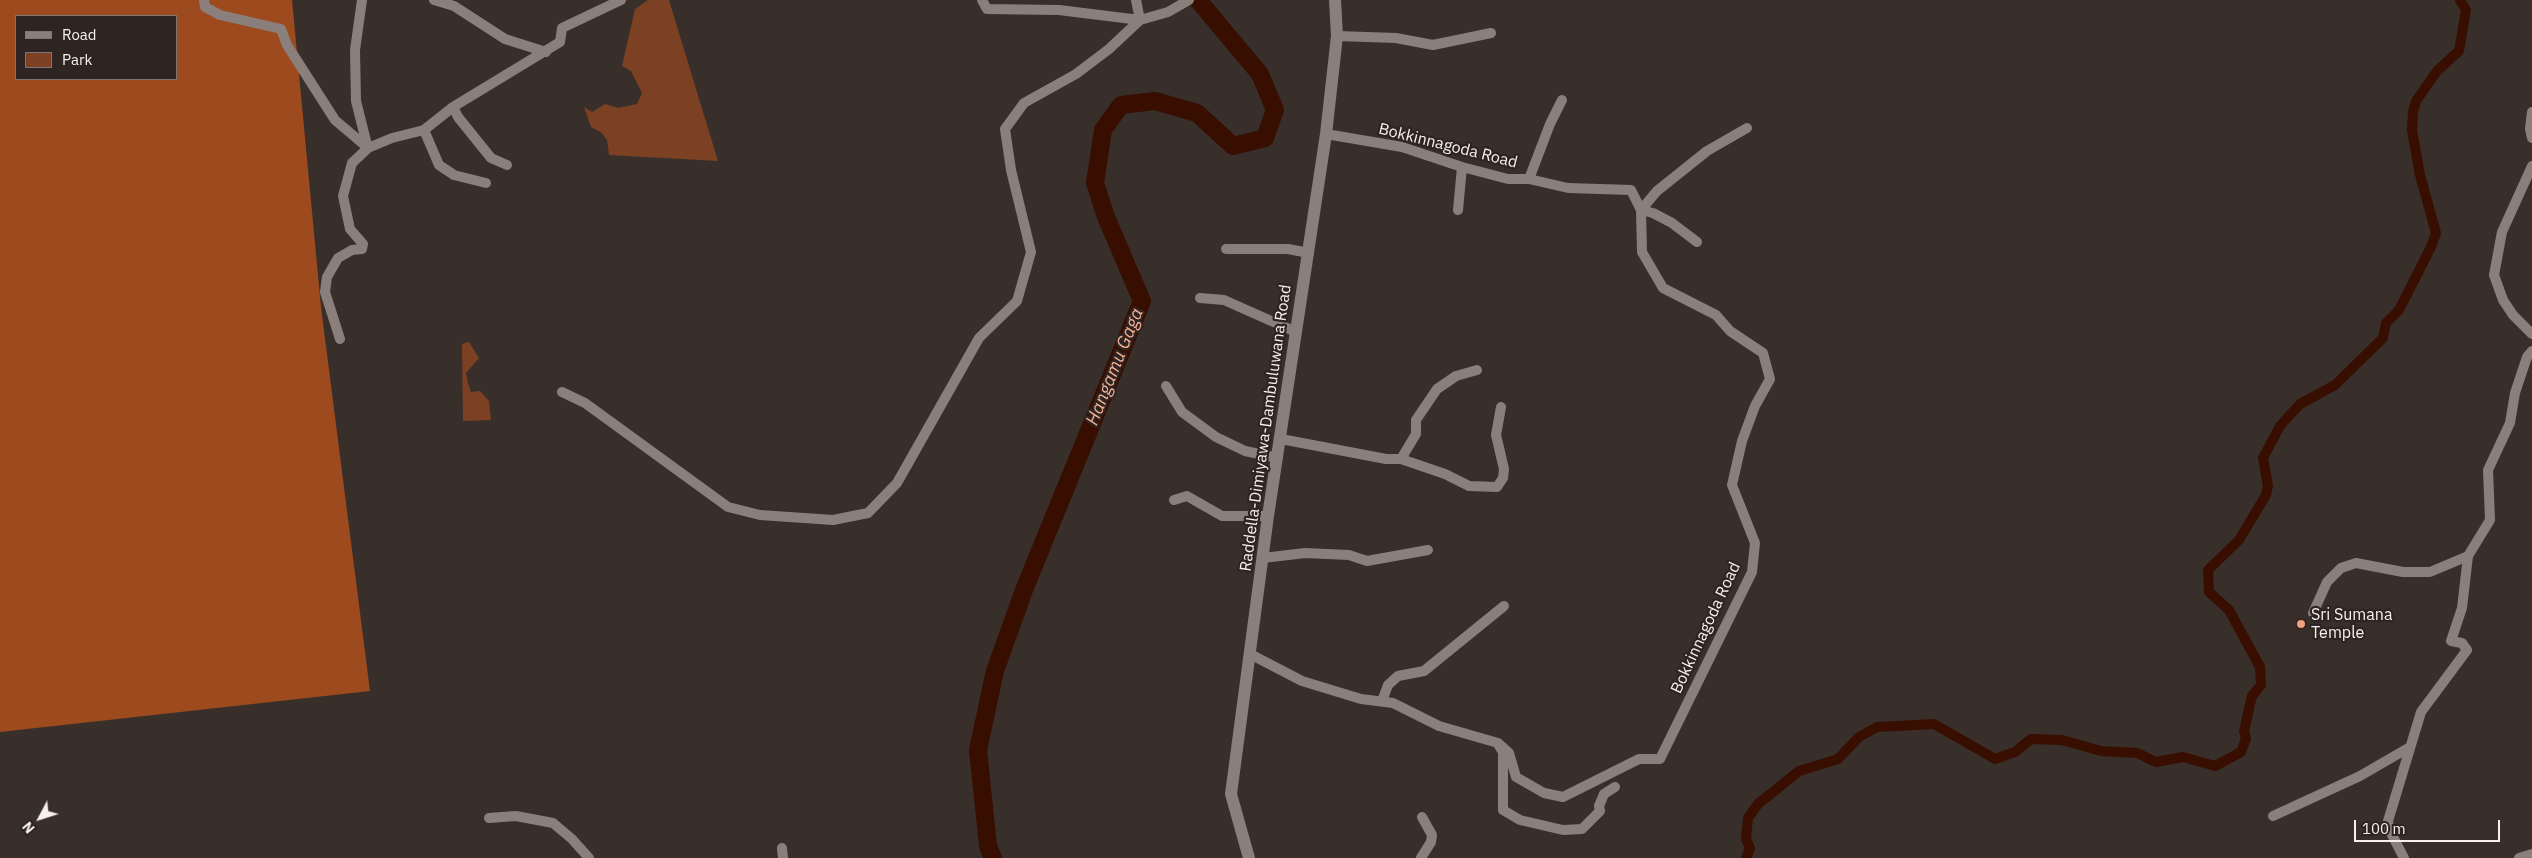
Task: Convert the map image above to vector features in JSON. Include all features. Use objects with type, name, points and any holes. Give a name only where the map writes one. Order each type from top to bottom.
[{"type":"street","points":[[204,0],[205,6],[220,15],[281,29],[287,45],[335,120],[368,148]]},
{"type":"street","points":[[362,0],[355,50],[356,101],[362,132],[368,148]]},
{"type":"street","points":[[434,0],[454,6],[505,38],[546,52]]},
{"type":"street","points":[[340,339],[325,292],[327,277],[338,258],[352,250],[362,249],[363,244],[350,229],[343,196],[352,163],[368,148],[392,138],[424,130],[453,107],[560,42],[562,28],[621,0]]},
{"type":"street","points":[[982,0],[987,9],[1059,10],[1140,20],[1168,12],[1190,0]]},
{"type":"street","points":[[1136,0],[1140,20]]},
{"type":"street","name":"Raddella-Dimiyawa-Dambuluwana Road","points":[[1249,858],[1231,794],[1268,516],[1326,134],[1337,36],[1335,0]]},
{"type":"street","points":[[562,392],[585,403],[728,506],[760,515],[834,520],[868,513],[897,483],[979,338],[1017,301],[1031,252],[1011,170],[1005,128],[1024,103],[1076,74],[1109,49],[1140,20]]},
{"type":"street","points":[[1337,36],[1396,38],[1433,45],[1491,33]]},
{"type":"street","points":[[1529,179],[1550,124],[1562,100]]},
{"type":"street","points":[[453,107],[458,117],[491,158],[507,165]]},
{"type":"street","points":[[2532,112],[2530,129],[2532,138]]},
{"type":"street","points":[[1641,210],[1657,191],[1707,151],[1747,128]]},
{"type":"street","points":[[424,130],[439,165],[454,175],[486,184]]},
{"type":"street","name":"Bokkinnagoda Road","points":[[1326,134],[1402,147],[1462,167],[1508,179],[1529,179],[1568,188],[1632,190],[1641,210],[1642,252],[1663,288],[1716,315],[1730,331],[1763,353],[1770,379],[1755,406],[1745,432],[1732,484],[1756,542],[1752,572],[1660,759],[1639,759],[1562,797],[1544,793],[1516,778],[1509,752],[1498,743]]},
{"type":"street","points":[[2532,166],[2502,232],[2494,275],[2503,300],[2513,315],[2532,334]]},
{"type":"street","points":[[1458,210],[1462,167]]},
{"type":"street","points":[[1641,210],[1653,212],[1672,223],[1697,242]]},
{"type":"street","points":[[1226,249],[1288,249],[1309,253]]},
{"type":"street","points":[[1200,298],[1224,300],[1296,332]]},
{"type":"street","points":[[2404,858],[2389,830],[2388,821],[2421,712],[2466,650],[2462,643],[2451,641],[2462,608],[2468,556],[2490,520],[2488,470],[2510,423],[2515,393],[2527,357],[2532,351]]},
{"type":"street","points":[[1401,459],[1416,434],[1416,420],[1437,389],[1456,376],[1477,370]]},
{"type":"street","points":[[1166,386],[1182,412],[1216,437],[1245,452],[1278,458]]},
{"type":"street","points":[[1280,439],[1386,459],[1401,459],[1445,474],[1470,486],[1497,486],[1503,478],[1504,469],[1496,435],[1501,407]]},
{"type":"street","points":[[1174,500],[1187,496],[1222,516],[1268,516]]},
{"type":"street","points":[[1263,558],[1305,553],[1349,555],[1367,561],[1428,550]]},
{"type":"street","points":[[2313,613],[2327,582],[2341,568],[2356,563],[2404,572],[2430,572],[2468,556]]},
{"type":"street","points":[[1382,701],[1388,685],[1398,676],[1424,671],[1504,606]]},
{"type":"street","points":[[1250,654],[1302,681],[1361,699],[1393,703],[1439,726],[1498,743],[1503,752],[1503,810],[1520,820],[1563,830],[1582,829],[1600,811],[1599,806],[1604,794],[1615,787]]},
{"type":"street","points":[[2273,816],[2360,776],[2410,746]]},
{"type":"street","points":[[489,818],[516,816],[553,823],[572,839],[589,858]]},
{"type":"street","points":[[1421,858],[1431,842],[1432,835],[1422,817]]},
{"type":"street","points":[[2520,858],[2532,854]]},
{"type":"green space","points":[[648,0],[669,0],[718,161],[609,155],[607,140],[602,133],[591,127],[584,107],[592,112],[605,104],[618,108],[637,104],[642,93],[631,71],[622,66],[635,9]]},
{"type":"green space","points":[[469,342],[479,358],[466,373],[468,383],[471,392],[480,391],[489,401],[491,420],[463,421],[462,344]]},
{"type":"shaded area","points":[[0,0],[292,0],[321,307],[370,691],[0,732]]},
{"type":"waterway","name":"Hangamu Gaga","points":[[993,858],[988,846],[978,750],[995,671],[1024,590],[1142,301],[1106,217],[1095,183],[1103,130],[1121,105],[1155,101],[1197,113],[1233,146],[1265,138],[1275,110],[1260,74],[1198,0]]},
{"type":"waterway","points":[[1746,858],[1750,848],[1746,839],[1748,818],[1758,804],[1799,771],[1838,759],[1859,737],[1877,727],[1934,724],[1995,759],[2015,752],[2031,739],[2062,740],[2101,751],[2137,753],[2156,762],[2183,757],[2215,766],[2241,752],[2246,739],[2244,731],[2252,696],[2261,685],[2260,667],[2229,610],[2209,592],[2208,570],[2239,540],[2266,495],[2268,486],[2263,458],[2280,426],[2300,404],[2335,385],[2383,338],[2386,323],[2399,310],[2431,247],[2436,233],[2420,175],[2412,130],[2413,112],[2416,101],[2437,71],[2459,51],[2466,10],[2460,0]]},
{"type":"place","name":"Sri Sumana Temple","points":[[2301,624]]}]
